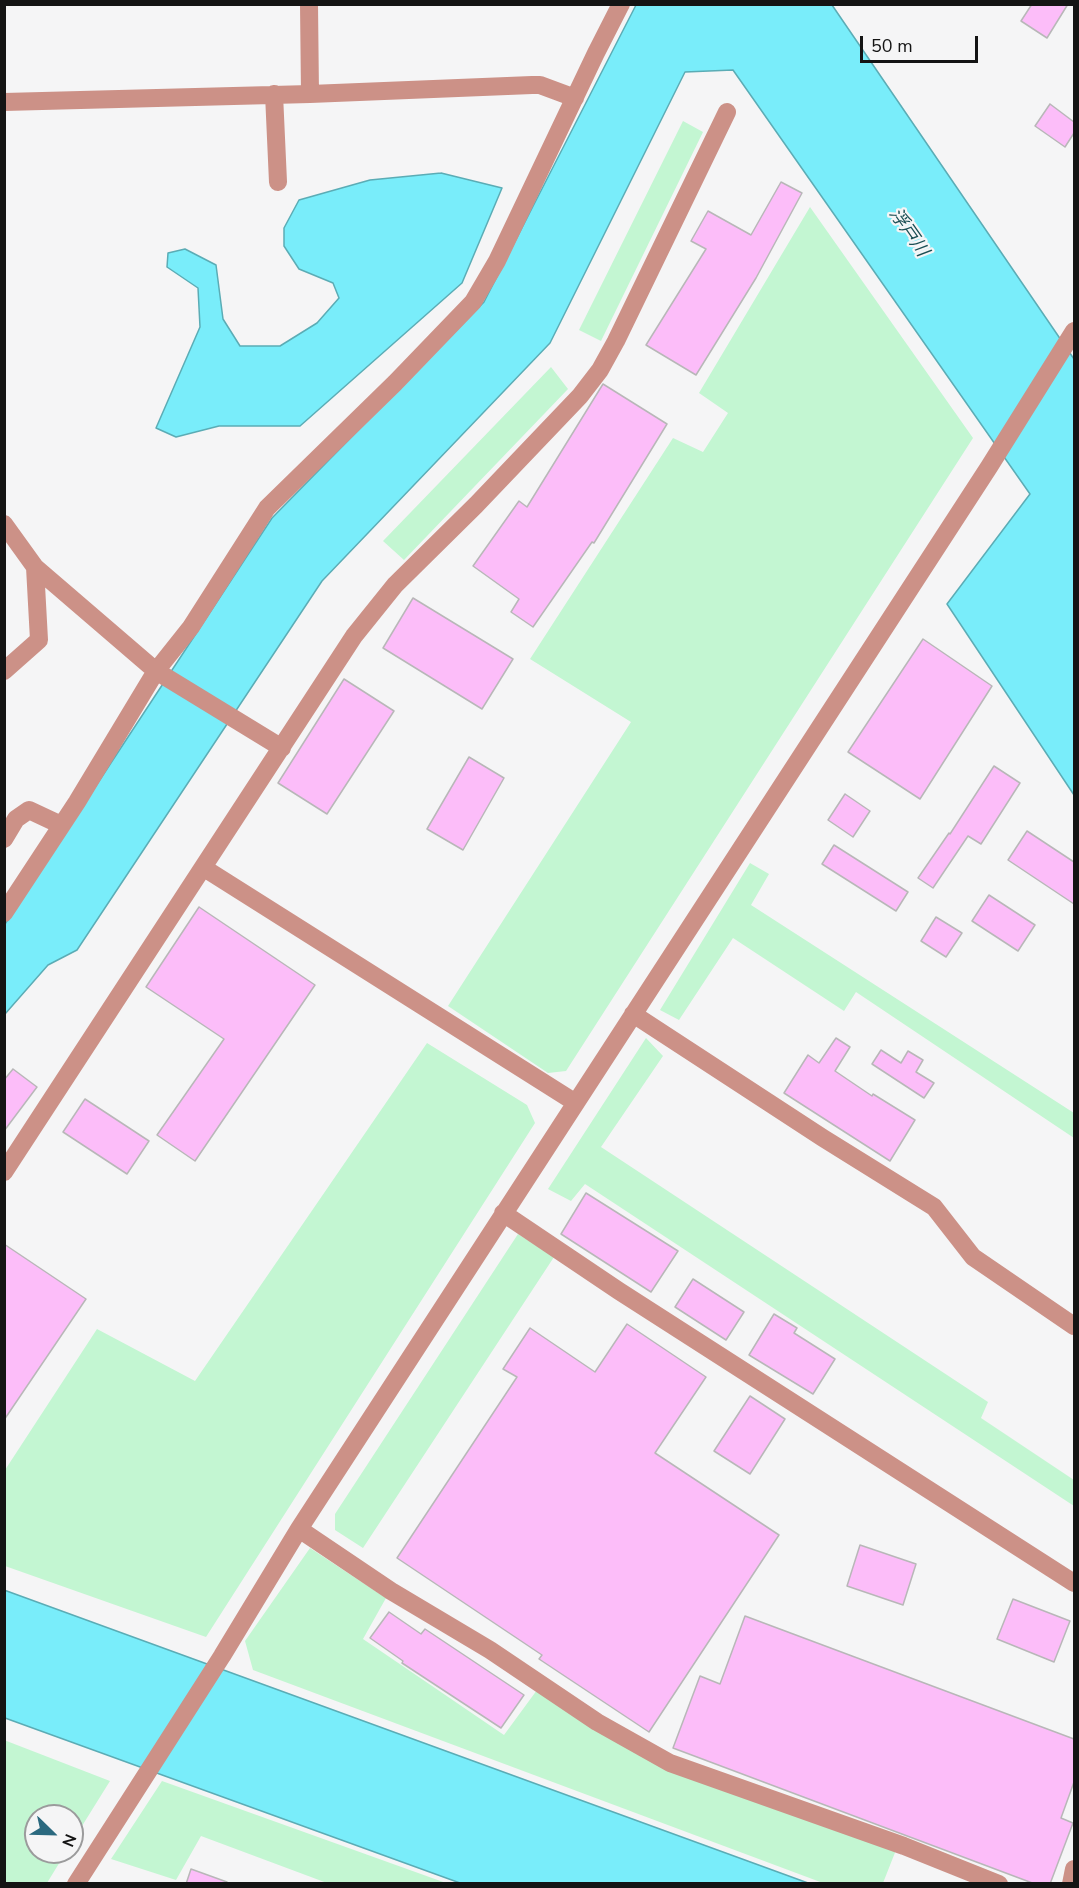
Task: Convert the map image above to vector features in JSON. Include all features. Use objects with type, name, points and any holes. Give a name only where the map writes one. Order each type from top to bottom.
[{"type":"street","points":[[309,4],[310,93]]},
{"type":"street","points":[[4,913],[156,671],[191,627],[267,508],[395,383],[473,302],[497,261],[621,4]]},
{"type":"street","points":[[4,102],[532,85],[540,85],[575,98]]},
{"type":"street","points":[[274,94],[278,182]]},
{"type":"street","points":[[4,1172],[354,636],[394,585],[476,505],[580,396],[600,370],[727,112]]},
{"type":"street","points":[[76,1884],[222,1656],[299,1529],[989,467],[1074,332]]},
{"type":"street","points":[[4,524],[36,567],[156,671],[282,748]]},
{"type":"street","points":[[4,671],[39,640],[36,567]]},
{"type":"street","points":[[4,839],[16,819],[29,810],[61,825]]},
{"type":"street","points":[[204,868],[576,1102]]},
{"type":"street","points":[[633,1014],[823,1138],[934,1206],[973,1257],[1074,1326]]},
{"type":"street","points":[[503,1213],[619,1291],[1074,1583]]},
{"type":"street","points":[[299,1529],[391,1591],[490,1650],[597,1722],[670,1763],[904,1846],[999,1884]]},
{"type":"street","points":[[1071,1884],[1074,1869]]},
{"type":"green space","points":[[683,121],[703,132],[601,341],[579,330]]},
{"type":"green space","points":[[810,207],[973,438],[566,1071],[548,1073],[448,1006],[631,722],[530,659],[673,438],[703,452],[728,413],[699,393]]},
{"type":"green space","points":[[551,367],[568,389],[404,560],[383,541]]},
{"type":"green space","points":[[750,863],[769,874],[751,905],[1074,1113],[1074,1138],[856,992],[844,1011],[733,938],[679,1020],[660,1010]]},
{"type":"green space","points":[[646,1038],[663,1056],[601,1147],[988,1402],[981,1418],[1074,1480],[1074,1506],[585,1184],[571,1201],[548,1189]]},
{"type":"green space","points":[[427,1043],[527,1105],[535,1123],[206,1637],[5,1566],[5,1470],[97,1329],[195,1381]]},
{"type":"green space","points":[[518,1234],[554,1257],[363,1548],[335,1530],[335,1514]]},
{"type":"green space","points":[[310,1548],[386,1598],[363,1639],[504,1735],[537,1690],[593,1728],[896,1850],[883,1883],[823,1883],[253,1670],[245,1641]]},
{"type":"green space","points":[[4,1740],[110,1781],[84,1823],[84,1804],[24,1804],[24,1864],[59,1864],[47,1883],[5,1883]]},
{"type":"green space","points":[[162,1781],[446,1883],[327,1883],[201,1836],[176,1880],[111,1859]]},
{"type":"water","name":"浮戸川","points":[[636,5],[832,5],[1074,359],[1074,795],[947,604],[1030,494],[733,70],[685,72],[550,343],[322,581],[77,950],[48,965],[5,1014],[5,924],[272,518],[484,302]]},
{"type":"water","points":[[441,173],[502,188],[462,283],[300,426],[219,426],[176,437],[156,428],[200,327],[198,288],[167,267],[168,253],[185,249],[216,265],[223,319],[240,346],[280,346],[317,323],[339,298],[333,283],[299,269],[284,246],[284,228],[299,200],[370,180]]},
{"type":"water","points":[[4,1590],[808,1883],[460,1883],[5,1718]]},
{"type":"building","points":[[1032,4],[1068,4],[1047,38],[1021,21]]},
{"type":"building","points":[[1050,104],[1074,122],[1074,133],[1065,147],[1035,126]]},
{"type":"building","points":[[781,182],[802,193],[756,278],[696,375],[646,345],[706,249],[691,241],[708,211],[751,235]]},
{"type":"building","points":[[603,384],[667,424],[594,543],[592,542],[533,627],[511,612],[519,599],[473,566],[519,501],[527,507]]},
{"type":"building","points":[[413,598],[513,659],[482,709],[383,648]]},
{"type":"building","points":[[923,639],[992,686],[920,799],[848,752]]},
{"type":"building","points":[[344,679],[394,711],[327,814],[278,783]]},
{"type":"building","points":[[469,757],[504,778],[463,850],[427,829]]},
{"type":"building","points":[[994,766],[1020,783],[981,844],[968,836],[933,888],[918,878]]},
{"type":"building","points":[[845,794],[870,811],[853,837],[828,820]]},
{"type":"building","points":[[1027,831],[1074,862],[1074,904],[1008,860]]},
{"type":"building","points":[[834,845],[908,892],[896,911],[822,864]]},
{"type":"building","points":[[989,895],[1035,925],[1018,951],[972,921]]},
{"type":"building","points":[[199,907],[315,985],[195,1161],[157,1135],[224,1039],[146,987]]},
{"type":"building","points":[[936,917],[962,933],[946,957],[921,941]]},
{"type":"building","points":[[836,1038],[850,1047],[835,1071],[872,1096],[873,1094],[915,1120],[890,1161],[784,1093],[808,1055],[819,1063]]},
{"type":"building","points":[[881,1050],[901,1063],[908,1051],[923,1060],[916,1072],[934,1083],[924,1098],[872,1064]]},
{"type":"building","points":[[13,1069],[37,1087],[4,1131],[4,1080]]},
{"type":"building","points":[[85,1099],[149,1141],[127,1174],[63,1132]]},
{"type":"building","points":[[586,1193],[678,1251],[651,1292],[561,1234]]},
{"type":"building","points":[[4,1244],[86,1299],[4,1420]]},
{"type":"building","points":[[693,1279],[744,1312],[726,1340],[675,1307]]},
{"type":"building","points":[[774,1314],[797,1328],[794,1333],[835,1359],[813,1394],[749,1355]]},
{"type":"building","points":[[627,1324],[706,1377],[655,1453],[779,1535],[649,1732],[539,1659],[542,1655],[397,1558],[517,1377],[503,1369],[530,1328],[595,1372]]},
{"type":"building","points":[[750,1396],[785,1419],[750,1474],[714,1451]]},
{"type":"building","points":[[860,1545],[916,1564],[903,1605],[847,1586]]},
{"type":"building","points":[[1013,1599],[1070,1621],[1054,1662],[997,1639]]},
{"type":"building","points":[[389,1612],[421,1634],[425,1629],[524,1695],[501,1728],[402,1663],[403,1661],[370,1638]]},
{"type":"building","points":[[745,1616],[1074,1739],[1074,1782],[1061,1818],[1073,1823],[1050,1884],[1035,1884],[673,1748],[700,1676],[720,1684]]},
{"type":"building","points":[[191,1869],[227,1882],[227,1884],[186,1884]]}]
